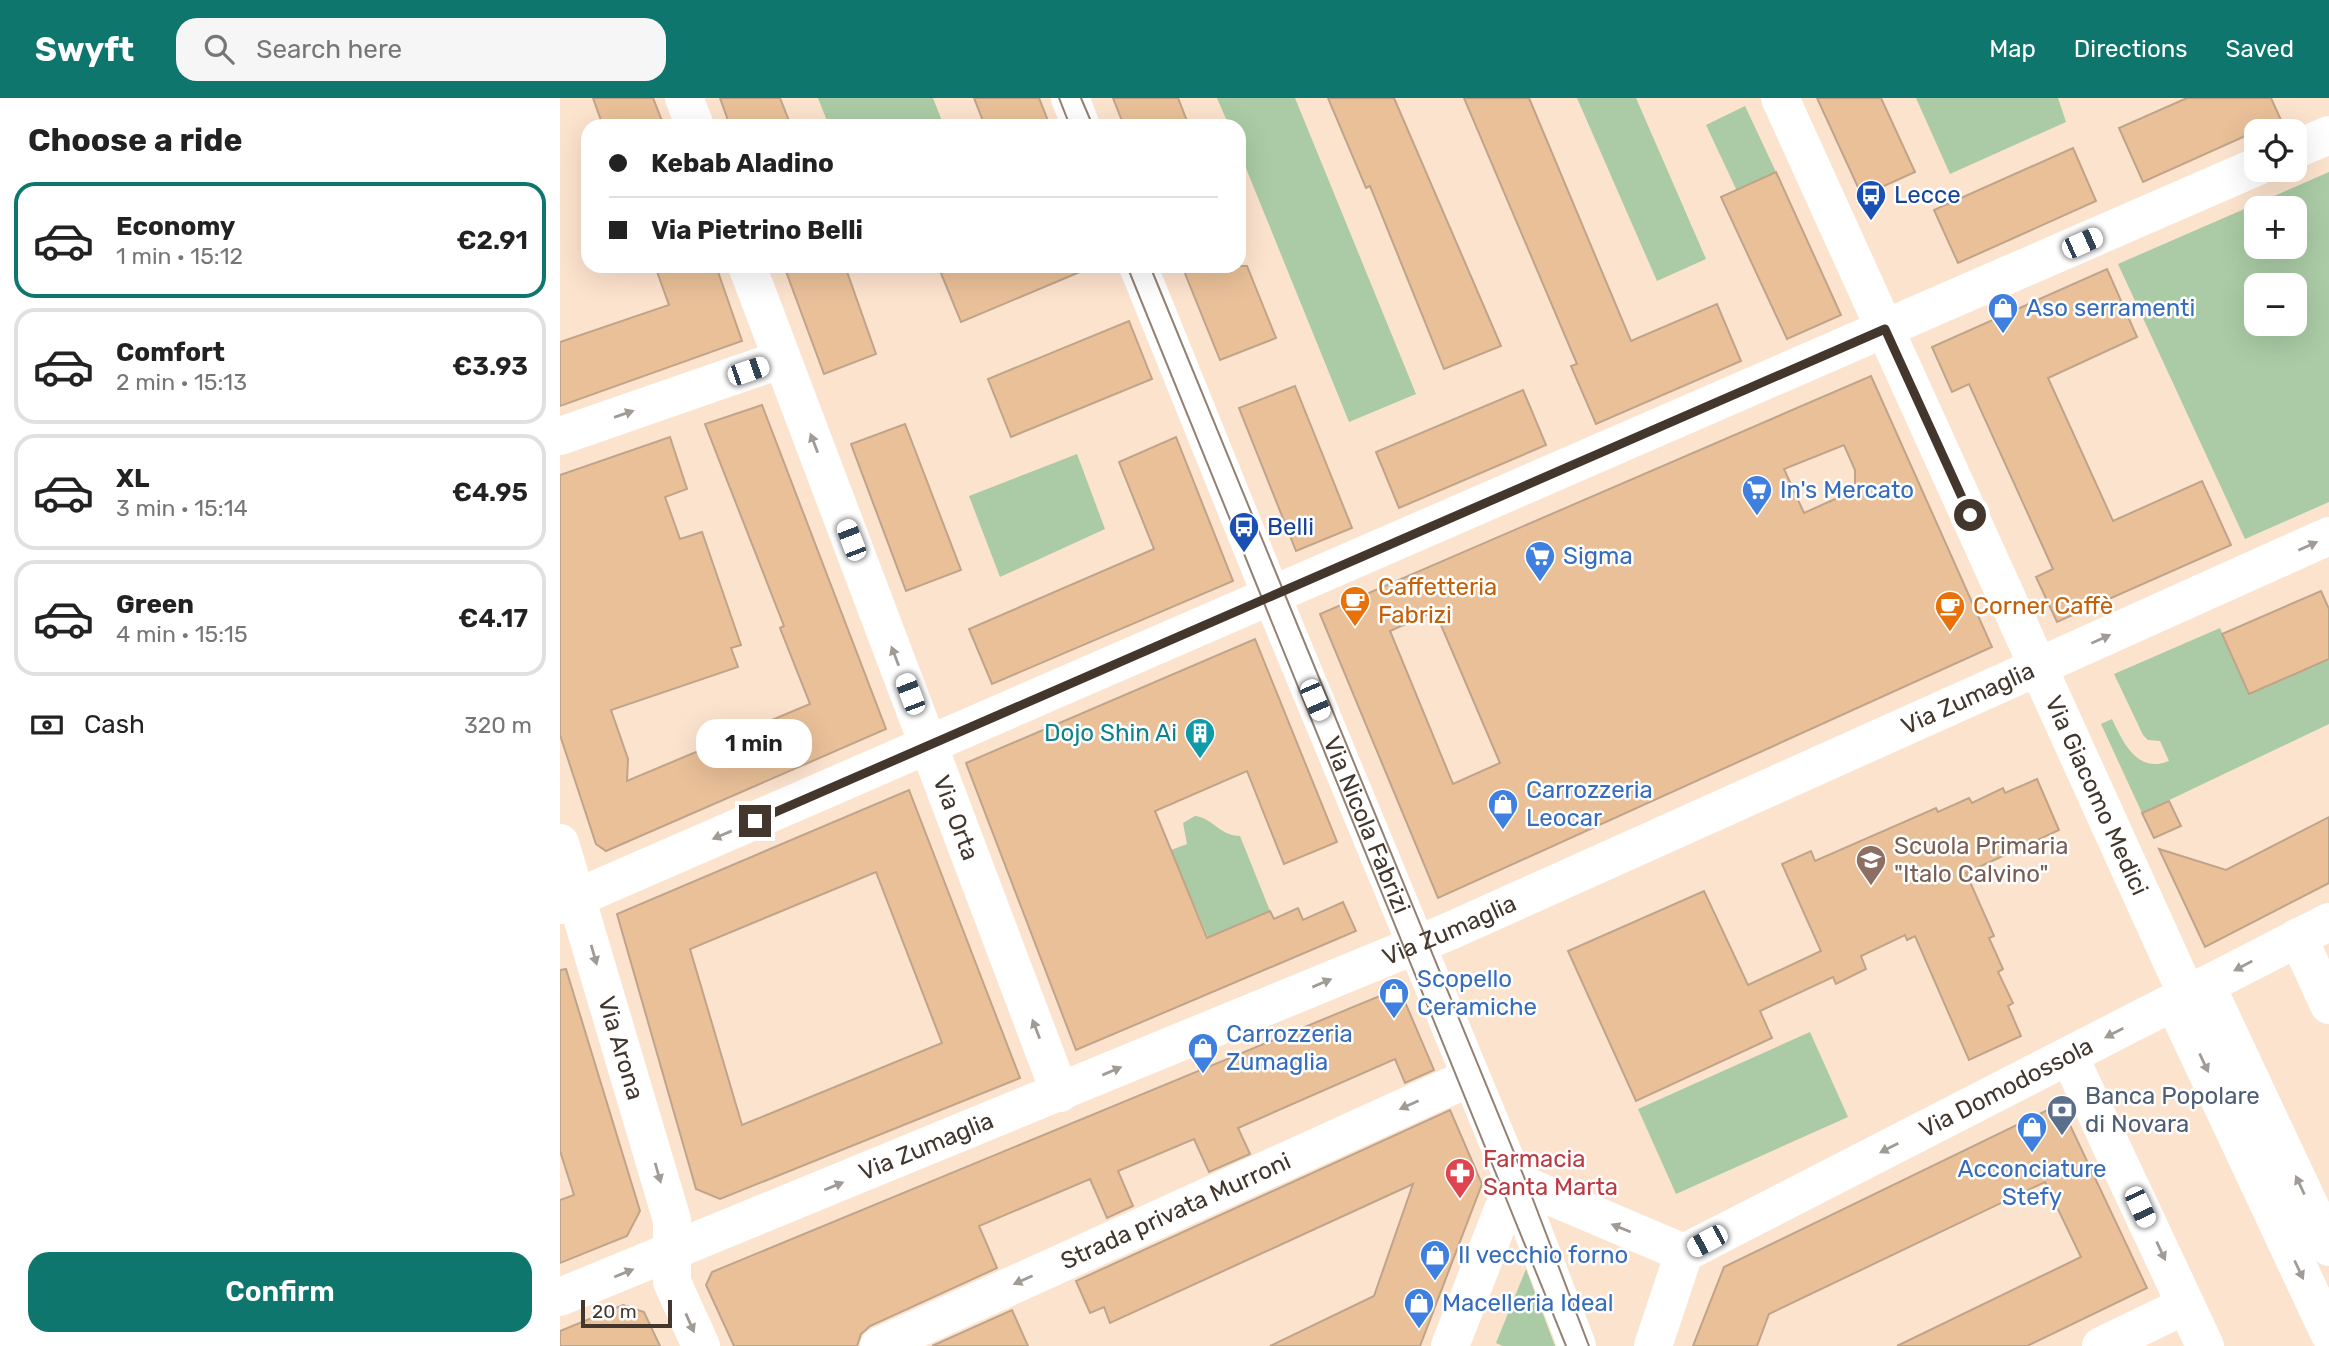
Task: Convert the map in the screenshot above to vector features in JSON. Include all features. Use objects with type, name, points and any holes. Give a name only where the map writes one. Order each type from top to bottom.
[{"type":"street","points":[[684,98],[692,119]]},
{"type":"street","points":[[1070,98],[1079,119]]},
{"type":"street","name":"Via Giacomo Medici","points":[[1780,98],[2189,994],[2329,1334]]},
{"type":"street","points":[[2307,144],[2329,135]]},
{"type":"street","points":[[569,901],[2244,172]]},
{"type":"street","name":"Via Orta","points":[[750,273],[1060,1093]]},
{"type":"street","name":"Via Nicola Fabrizi","points":[[1141,273],[1514,1181],[1577,1346]]},
{"type":"street","points":[[560,436],[782,359]]},
{"type":"street","name":"Via Zumaglia","points":[[560,1297],[1416,945],[2329,536]]},
{"type":"street","name":"Via Arona","points":[[560,842],[569,901],[672,1220],[672,1282],[701,1346]]},
{"type":"street","points":[[2314,929],[2329,1004]]},
{"type":"street","name":"Via Domodossola","points":[[1684,1253],[2314,929]]},
{"type":"street","name":"Via Giacomo Medici","points":[[2189,994],[2329,1247]]},
{"type":"street","points":[[2070,1056],[2205,1346]]},
{"type":"street","name":"Strada privata Murroni","points":[[878,1346],[1471,1077]]},
{"type":"street","points":[[1450,1346],[1514,1181],[1684,1253],[1653,1346]]},
{"type":"street","points":[[2101,1346],[2186,1305]]},
{"type":"green space","points":[[818,98],[933,98],[941,119],[826,119]]},
{"type":"green space","points":[[1217,98],[1295,98],[1416,394],[1349,422],[1246,168],[1246,119],[1226,119]]},
{"type":"green space","points":[[1577,98],[1636,98],[1706,259],[1657,281]]},
{"type":"green space","points":[[1916,98],[2058,98],[2066,122],[1950,174]]},
{"type":"green space","points":[[1745,106],[1776,172],[1737,191],[1706,125]]},
{"type":"green space","points":[[2329,172],[2329,502],[2245,539],[2118,264],[2244,209],[2244,259],[2307,259],[2307,196],[2274,196]]},
{"type":"green space","points":[[1077,454],[1105,529],[1000,577],[969,496]]},
{"type":"green space","points":[[2220,628],[2249,694],[2329,659],[2329,724],[2142,813],[2101,724],[2112,719],[2126,746],[2140,759],[2158,764],[2169,761],[2160,741],[2148,740],[2143,735],[2114,674]]},
{"type":"green space","points":[[1195,816],[1227,833],[1240,836],[1270,911],[1208,937],[1171,850],[1187,844],[1183,823]]},
{"type":"green space","points":[[1810,1032],[1848,1117],[1676,1194],[1638,1109]]},
{"type":"green space","points":[[1526,1269],[1555,1346],[1503,1346],[1496,1343]]},
{"type":"building","points":[[593,98],[653,98],[661,119],[600,119]]},
{"type":"building","points":[[720,98],[780,98],[788,119],[728,119]]},
{"type":"building","points":[[974,98],[1039,98],[1047,119],[982,119]]},
{"type":"building","points":[[1113,98],[1178,98],[1186,119],[1121,119]]},
{"type":"building","points":[[1328,98],[1394,98],[1501,346],[1444,369],[1370,186],[1366,188]]},
{"type":"building","points":[[1464,98],[1529,98],[1631,341],[1717,304],[1741,361],[1596,424],[1571,366],[1577,364]]},
{"type":"building","points":[[1817,98],[1881,98],[1915,172],[1862,196]]},
{"type":"building","points":[[2187,98],[2271,98],[2281,119],[2244,119],[2244,137],[2143,182],[2119,128]]},
{"type":"building","points":[[2073,148],[2096,201],[1958,263],[1934,210]]},
{"type":"building","points":[[1776,172],[1841,315],[1787,339],[1721,197]]},
{"type":"building","points":[[1247,266],[1276,338],[1220,360],[1185,273],[1246,273]]},
{"type":"building","points":[[2107,269],[2137,337],[2048,378],[2113,521],[2202,481],[2231,545],[2057,622],[2036,577],[2053,569],[1969,384],[1952,392],[1932,347]]},
{"type":"building","points":[[658,273],[718,273],[742,341],[560,406],[560,342],[669,305]]},
{"type":"building","points":[[787,273],[847,273],[876,354],[824,374]]},
{"type":"building","points":[[941,273],[1077,273],[961,322]]},
{"type":"building","points":[[1129,321],[1152,379],[1011,437],[988,379]]},
{"type":"building","points":[[1871,376],[1992,647],[1438,898],[1320,614]],"holes":[[[1844,445],[1855,470],[1855,490],[1804,513],[1784,469]],[[1435,611],[1500,763],[1453,784],[1390,631]]]},
{"type":"building","points":[[1295,386],[1352,528],[1296,551],[1239,408]]},
{"type":"building","points":[[1523,390],[1546,445],[1399,508],[1376,452]]},
{"type":"building","points":[[762,405],[886,729],[606,851],[596,844],[560,735],[560,475],[670,437],[687,489],[665,497],[680,539],[702,532],[741,645],[731,648],[738,667],[611,710],[628,759],[627,781],[810,704],[780,628],[784,626],[705,424]]},
{"type":"building","points":[[905,424],[961,570],[906,591],[851,444]]},
{"type":"building","points":[[1176,437],[1233,581],[992,684],[969,629],[1154,549],[1119,462]]},
{"type":"building","points":[[2321,591],[2329,609],[2329,659],[2249,694],[2222,634]]},
{"type":"building","points":[[1255,639],[1337,842],[1284,864],[1247,771],[1155,811],[1207,938],[1270,911],[1274,919],[1298,908],[1303,920],[1343,902],[1356,931],[1076,1050],[966,763]]},
{"type":"building","points":[[2037,779],[2059,830],[1966,873],[1994,936],[1989,938],[2003,969],[1998,972],[2013,1003],[2008,1006],[2021,1036],[1969,1060],[1915,936],[1907,940],[1905,935],[1861,956],[1866,969],[1836,984],[1833,977],[1760,1011],[1772,1038],[1636,1101],[1568,951],[1704,891],[1748,985],[1821,951],[1782,864],[1811,851],[1815,861],[1936,808],[1938,812],[1969,798],[1972,803],[2003,788],[2005,793]]},
{"type":"building","points":[[909,790],[1020,1078],[720,1199],[696,1189],[617,914]],"holes":[[[876,872],[942,1043],[742,1125],[690,949]]]},
{"type":"building","points":[[2169,801],[2181,826],[2154,838],[2142,813]]},
{"type":"building","points":[[2329,817],[2329,883],[2205,947],[2159,849],[2226,870]]},
{"type":"building","points":[[566,969],[640,1211],[627,1236],[560,1263],[560,1200],[574,1195],[560,1151],[560,970]]},
{"type":"building","points":[[1399,988],[1434,1070],[1405,1083],[1395,1059],[1238,1128],[1250,1154],[1209,1172],[1194,1139],[1118,1171],[1133,1206],[1107,1218],[1090,1179],[979,1226],[997,1268],[870,1326],[861,1334],[857,1346],[734,1346],[706,1285],[712,1272]]},
{"type":"building","points":[[2060,1104],[2147,1288],[2027,1346],[1897,1346],[2081,1257],[2045,1182],[1769,1314],[1757,1346],[1693,1346],[1724,1267]]},
{"type":"building","points":[[1450,1110],[1482,1184],[1420,1346],[1270,1346],[1374,1296],[1413,1184],[1110,1323],[1104,1307],[1090,1313],[1076,1281]]},
{"type":"building","points":[[623,1305],[644,1312],[660,1346],[560,1346],[560,1331]]},
{"type":"building","points":[[1012,1310],[1028,1346],[932,1346]]},
{"type":"tram line","points":[[1059,98],[1067,119]]},
{"type":"tram line","points":[[1081,98],[1090,119]]},
{"type":"tram line","points":[[1130,273],[1566,1346]]},
{"type":"tram line","points":[[1153,273],[1529,1189],[1589,1346]]},
{"type":"place","name":"Lecce","points":[[1871,222]]},
{"type":"place","name":"Aso serramenti","points":[[2003,335]]},
{"type":"place","name":"In's Mercato","points":[[1757,517]]},
{"type":"place","name":"Belli","points":[[1244,554]]},
{"type":"place","name":"Sigma","points":[[1540,583]]},
{"type":"place","name":"Caffetteria Fabrizi","points":[[1355,628]]},
{"type":"place","name":"Corner Caffè","points":[[1950,633]]},
{"type":"place","name":"Dojo Shin Ai","points":[[1200,760]]},
{"type":"place","name":"Carrozzeria Leocar","points":[[1503,831]]},
{"type":"place","name":"Scuola Primaria \"Italo Calvino\"","points":[[1871,887]]},
{"type":"place","name":"Scopello Ceramiche","points":[[1394,1020]]},
{"type":"place","name":"Carrozzeria Zumaglia","points":[[1203,1075]]},
{"type":"place","name":"Banca Popolare di Novara","points":[[2062,1137]]},
{"type":"place","name":"Acconciature Stefy","points":[[2032,1154]]},
{"type":"place","name":"Farmacia Santa Marta","points":[[1460,1200]]},
{"type":"place","name":"Il vecchio forno","points":[[1435,1282]]},
{"type":"place","name":"Macelleria Ideal","points":[[1419,1330]]},
{"type":"route","points":[[755,821],[1885,329],[1970,515]]}]
